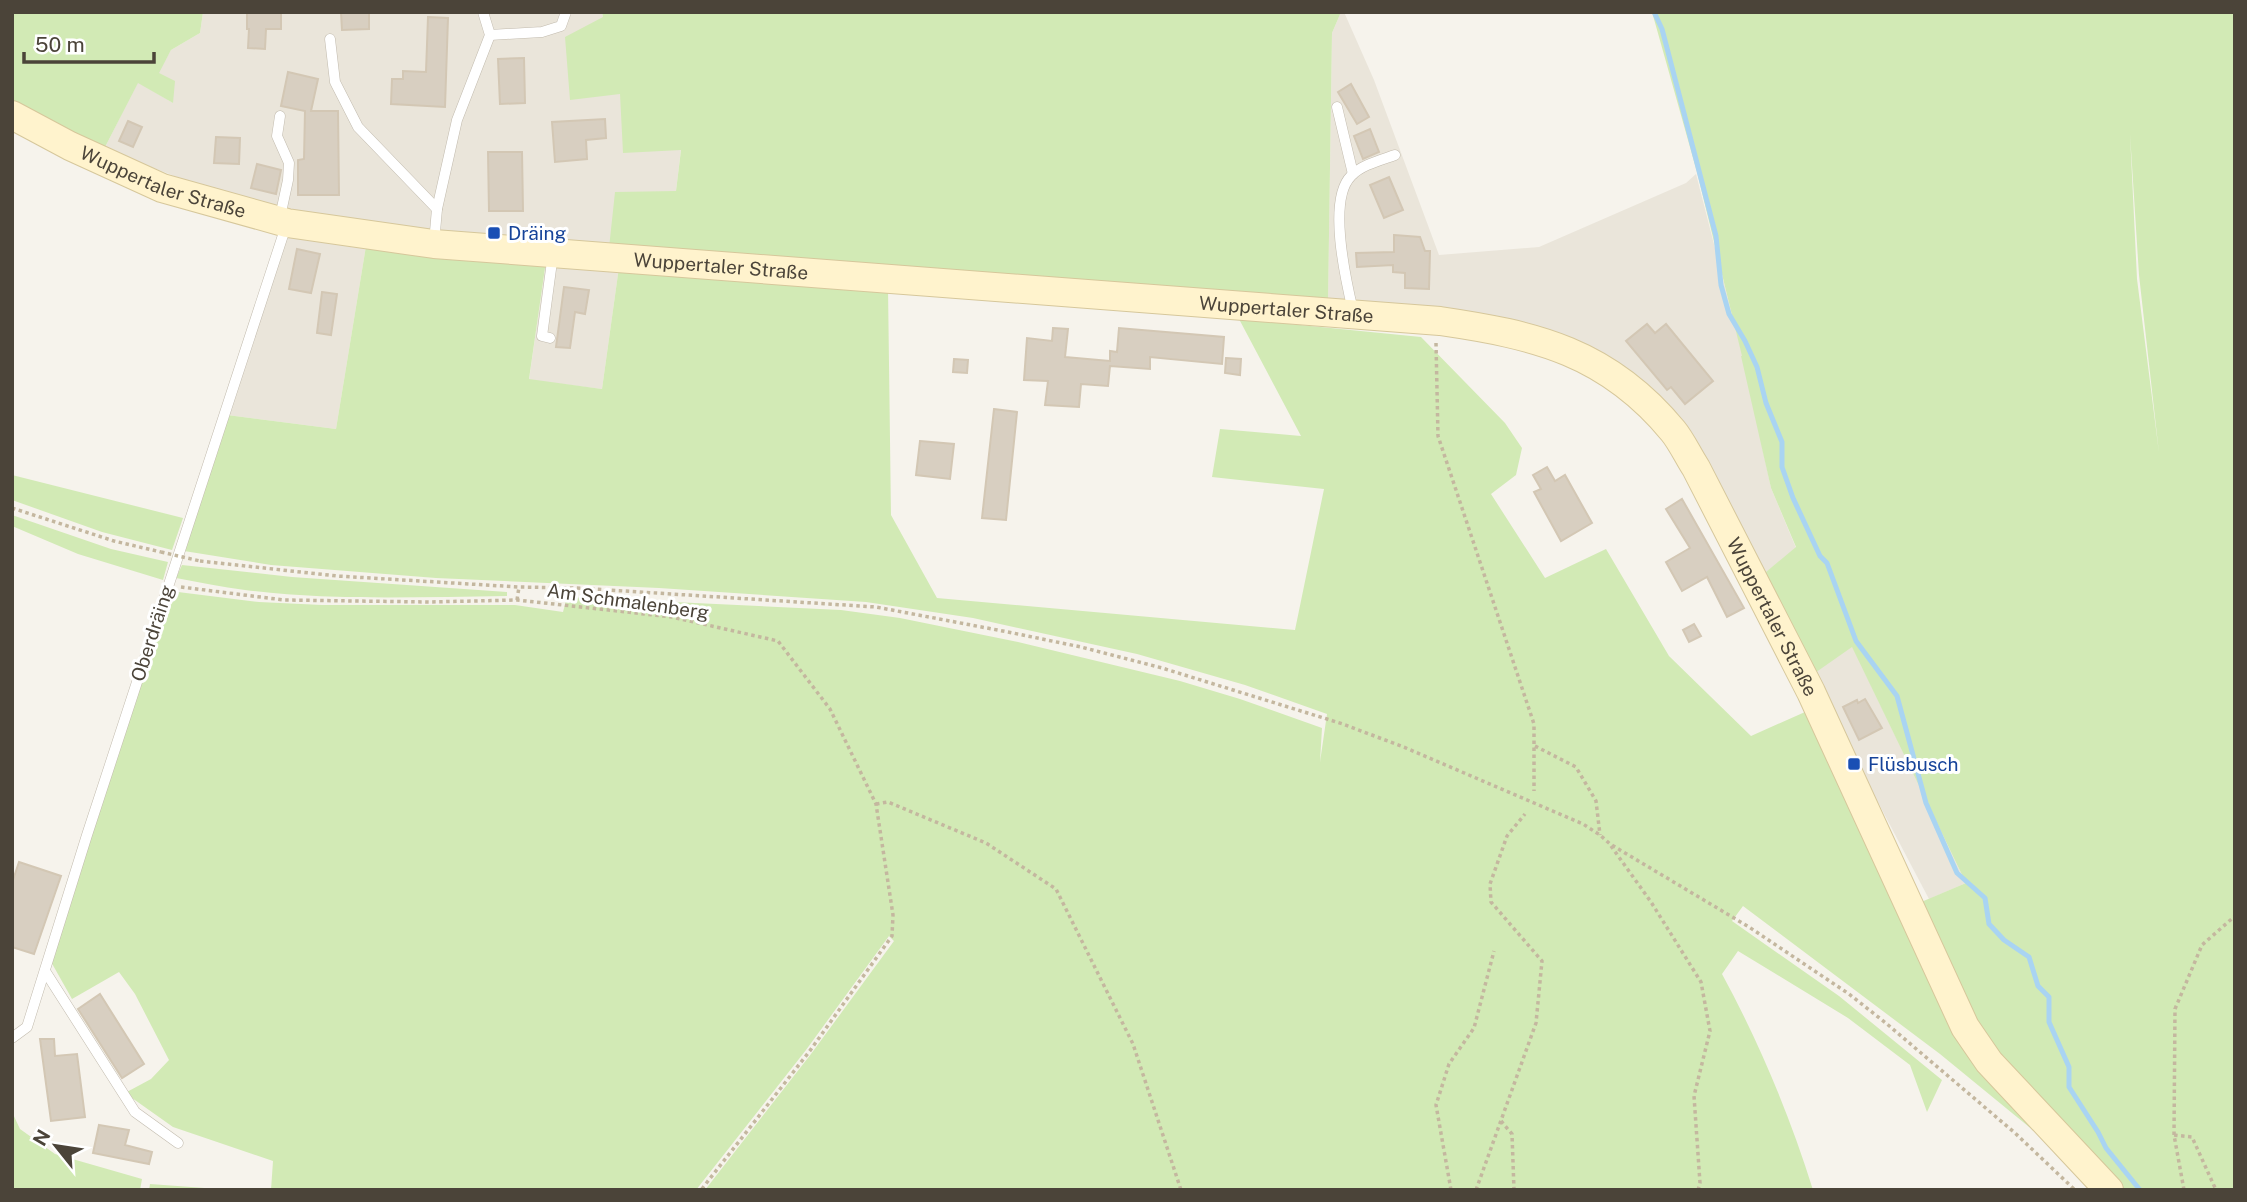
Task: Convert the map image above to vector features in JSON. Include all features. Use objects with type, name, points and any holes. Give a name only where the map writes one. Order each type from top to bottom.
[{"type":"main road","name":"Wuppertaler Straße","points":[[12,115],[70,146],[162,188],[283,222],[434,244],[1440,321],[1487,328],[1545,342],[1595,362],[1635,391],[1674,432],[1696,468],[1811,692],[1965,1027],[1989,1062],[2109,1190]]},
{"type":"lane","points":[[434,244],[437,209],[457,120],[490,35],[483,12]]},
{"type":"lane","points":[[490,35],[542,32],[561,26],[566,12]]},
{"type":"lane","points":[[330,39],[335,82],[358,127],[437,209]]},
{"type":"lane","points":[[1337,107],[1353,174]]},
{"type":"lane","name":"Oberdräing","points":[[12,1038],[27,1027],[283,222],[289,163],[277,136],[280,116]]},
{"type":"lane","points":[[1354,314],[1347,284],[1340,225],[1341,193],[1353,174],[1395,155]]},
{"type":"lane","points":[[550,338],[542,336],[553,253]]},
{"type":"lane","points":[[45,971],[135,1112],[178,1143]]},
{"type":"path","points":[[1440,321],[1436,337],[1438,436],[1534,724],[1534,791]]},
{"type":"path","points":[[12,508],[114,541],[200,561],[337,576],[876,607],[1081,646],[1240,690],[1343,724],[1583,824],[1610,844],[1749,927],[1849,994],[1887,1024],[2015,1133],[2075,1190]]},
{"type":"path","name":"Am Schmalenberg","points":[[168,585],[284,600],[517,600],[672,617],[778,640],[830,709],[876,804],[893,915],[892,936],[809,1052],[701,1190]]},
{"type":"path","points":[[517,600],[519,587]]},
{"type":"path","points":[[1535,746],[1576,767],[1596,801],[1600,835]]},
{"type":"path","points":[[876,804],[888,802],[986,843],[1056,890],[1133,1044],[1181,1190]]},
{"type":"path","points":[[1476,1190],[1536,1023],[1542,961],[1491,902],[1490,884],[1507,836],[1525,814]]},
{"type":"path","points":[[1610,844],[1651,902],[1701,982],[1710,1031],[1694,1097],[1700,1183],[1698,1190]]},
{"type":"path","points":[[2184,1190],[2174,1135],[2175,1009],[2202,945],[2235,916]]},
{"type":"path","points":[[1451,1190],[1436,1105],[1449,1065],[1474,1028],[1494,951]]},
{"type":"path","points":[[1500,1121],[1512,1134],[1514,1190]]},
{"type":"path","points":[[2174,1135],[2192,1137],[2216,1190]]},
{"type":"shaded area","points":[[203,12],[602,12],[620,94],[681,149],[676,191],[609,248],[375,228],[242,202],[104,149],[138,82],[173,103],[158,73],[171,50],[200,33]]},
{"type":"shaded area","points":[[1341,12],[1344,12],[1374,80],[1439,255],[1539,247],[1686,183],[1696,174],[1743,357],[1771,488],[1796,548],[1760,577],[1688,440],[1619,363],[1560,333],[1503,320],[1328,303],[1332,33]]},
{"type":"shaded area","points":[[288,232],[366,246],[336,429],[227,415]]},
{"type":"shaded area","points":[[546,261],[619,267],[602,389],[529,380]]},
{"type":"shaded area","points":[[1852,646],[1966,883],[1929,899],[1811,675]]},
{"type":"green space","points":[[12,12],[203,12],[200,33],[171,50],[159,73],[175,81],[173,103],[138,83],[104,149],[12,101]]},
{"type":"green space","points":[[602,12],[1341,12],[1332,33],[1328,303],[609,248],[615,192],[676,191],[681,150],[623,153],[620,94],[570,100],[565,37],[603,17]]},
{"type":"green space","points":[[1652,12],[2235,12],[2235,1190],[2095,1190],[2034,1131],[1940,1054],[1743,906],[1732,921],[1839,996],[1942,1080],[1927,1112],[1910,1065],[1848,1018],[1738,951],[1722,974],[1773,1080],[1813,1190],[705,1190],[811,1054],[894,941],[889,936],[806,1050],[696,1190],[271,1190],[273,1161],[173,1127],[125,1093],[151,1079],[169,1060],[135,994],[119,972],[72,999],[50,960],[171,594],[178,592],[259,602],[322,605],[515,605],[563,612],[567,597],[841,610],[900,618],[1018,642],[1180,681],[1240,699],[1322,728],[1320,762],[1327,714],[1245,685],[1137,654],[973,618],[866,602],[659,588],[436,578],[271,565],[184,551],[227,415],[336,429],[366,246],[546,261],[529,379],[602,389],[619,267],[888,288],[891,515],[937,598],[1295,630],[1324,489],[1212,477],[1220,429],[1301,436],[1239,319],[1421,337],[1505,423],[1522,448],[1516,475],[1491,494],[1545,578],[1606,549],[1669,656],[1751,736],[1805,712],[1900,911],[1966,883],[1852,647],[1812,675],[1760,577],[1796,547],[1771,488],[1697,172]],"holes":[[[2130,134],[2139,275],[2159,453],[2137,279]]]},
{"type":"green space","points":[[12,475],[183,518],[172,550],[102,532],[12,500]]},
{"type":"green space","points":[[12,515],[111,549],[168,562],[163,580],[78,554],[12,526]]},
{"type":"green space","points":[[182,565],[292,577],[507,592],[507,596],[376,598],[277,593],[176,578]]},
{"type":"green space","points":[[12,1112],[20,1129],[55,1154],[142,1179],[140,1190],[12,1190]]},
{"type":"green space","points":[[150,1184],[232,1190],[149,1190]]},
{"type":"building","points":[[247,12],[281,12],[281,29],[266,29],[265,49],[248,48]]},
{"type":"building","points":[[341,12],[369,12],[369,29],[342,30]]},
{"type":"building","points":[[428,17],[448,18],[445,107],[391,104],[392,79],[403,79],[403,71],[426,72]]},
{"type":"building","points":[[524,58],[525,103],[500,104],[498,59]]},
{"type":"building","points":[[288,72],[318,79],[311,111],[338,111],[339,195],[298,195],[298,160],[304,159],[305,111],[281,106]]},
{"type":"building","points":[[1351,84],[1369,117],[1357,124],[1338,92]]},
{"type":"building","points":[[605,119],[606,138],[586,140],[587,159],[555,162],[552,122]]},
{"type":"building","points":[[128,121],[142,127],[133,147],[119,141]]},
{"type":"building","points":[[1370,129],[1379,152],[1363,159],[1354,136]]},
{"type":"building","points":[[216,137],[240,138],[239,164],[214,163]]},
{"type":"building","points":[[488,152],[522,152],[523,211],[489,211]]},
{"type":"building","points":[[257,164],[281,170],[276,194],[251,188]]},
{"type":"building","points":[[1389,177],[1403,210],[1384,218],[1370,185]]},
{"type":"building","points":[[1394,235],[1420,237],[1425,251],[1430,251],[1429,289],[1405,288],[1405,273],[1393,272],[1393,265],[1357,267],[1356,253],[1394,252]]},
{"type":"building","points":[[297,249],[320,254],[311,293],[289,289]]},
{"type":"building","points":[[564,287],[589,290],[585,314],[575,312],[570,348],[556,347]]},
{"type":"building","points":[[322,292],[337,294],[331,335],[317,333]]},
{"type":"building","points":[[1647,324],[1655,333],[1666,324],[1713,381],[1685,404],[1671,387],[1667,390],[1626,341]]},
{"type":"building","points":[[1053,328],[1068,329],[1065,357],[1110,361],[1110,351],[1117,352],[1119,328],[1224,337],[1222,364],[1150,357],[1150,369],[1110,366],[1108,386],[1081,384],[1079,407],[1045,405],[1048,381],[1024,380],[1027,338],[1052,341]]},
{"type":"building","points":[[1226,358],[1241,359],[1240,375],[1225,373]]},
{"type":"building","points":[[954,359],[968,360],[967,373],[953,372]]},
{"type":"building","points":[[994,409],[1017,412],[1006,520],[982,518]]},
{"type":"building","points":[[920,441],[954,444],[950,479],[916,475]]},
{"type":"building","points":[[1547,467],[1555,481],[1565,475],[1592,523],[1561,541],[1534,492],[1541,489],[1533,475]]},
{"type":"building","points":[[1682,499],[1744,608],[1727,617],[1707,577],[1682,591],[1666,562],[1690,548],[1666,509]]},
{"type":"building","points":[[1694,624],[1701,636],[1689,642],[1683,630]]},
{"type":"building","points":[[1865,699],[1882,728],[1859,740],[1843,707]]},
{"type":"building","points":[[19,862],[61,876],[34,954],[12,947],[12,883]]},
{"type":"building","points":[[100,994],[144,1064],[122,1078],[78,1009]]},
{"type":"building","points":[[40,1039],[54,1039],[55,1056],[77,1054],[85,1117],[51,1121]]},
{"type":"building","points":[[99,1125],[129,1130],[125,1145],[152,1152],[149,1164],[93,1153]]},
{"type":"waterway","points":[[1654,12],[1662,29],[1716,236],[1721,285],[1729,314],[1757,367],[1766,403],[1782,442],[1782,467],[1793,498],[1820,556],[1827,563],[1856,641],[1897,696],[1926,803],[1957,873],[1985,898],[1989,924],[2004,940],[2029,957],[2038,986],[2049,997],[2049,1022],[2069,1067],[2069,1087],[2106,1148],[2140,1190]]},
{"type":"place","name":"Dräing","points":[[494,233]]},
{"type":"place","name":"Flüsbusch","points":[[1854,764]]}]
